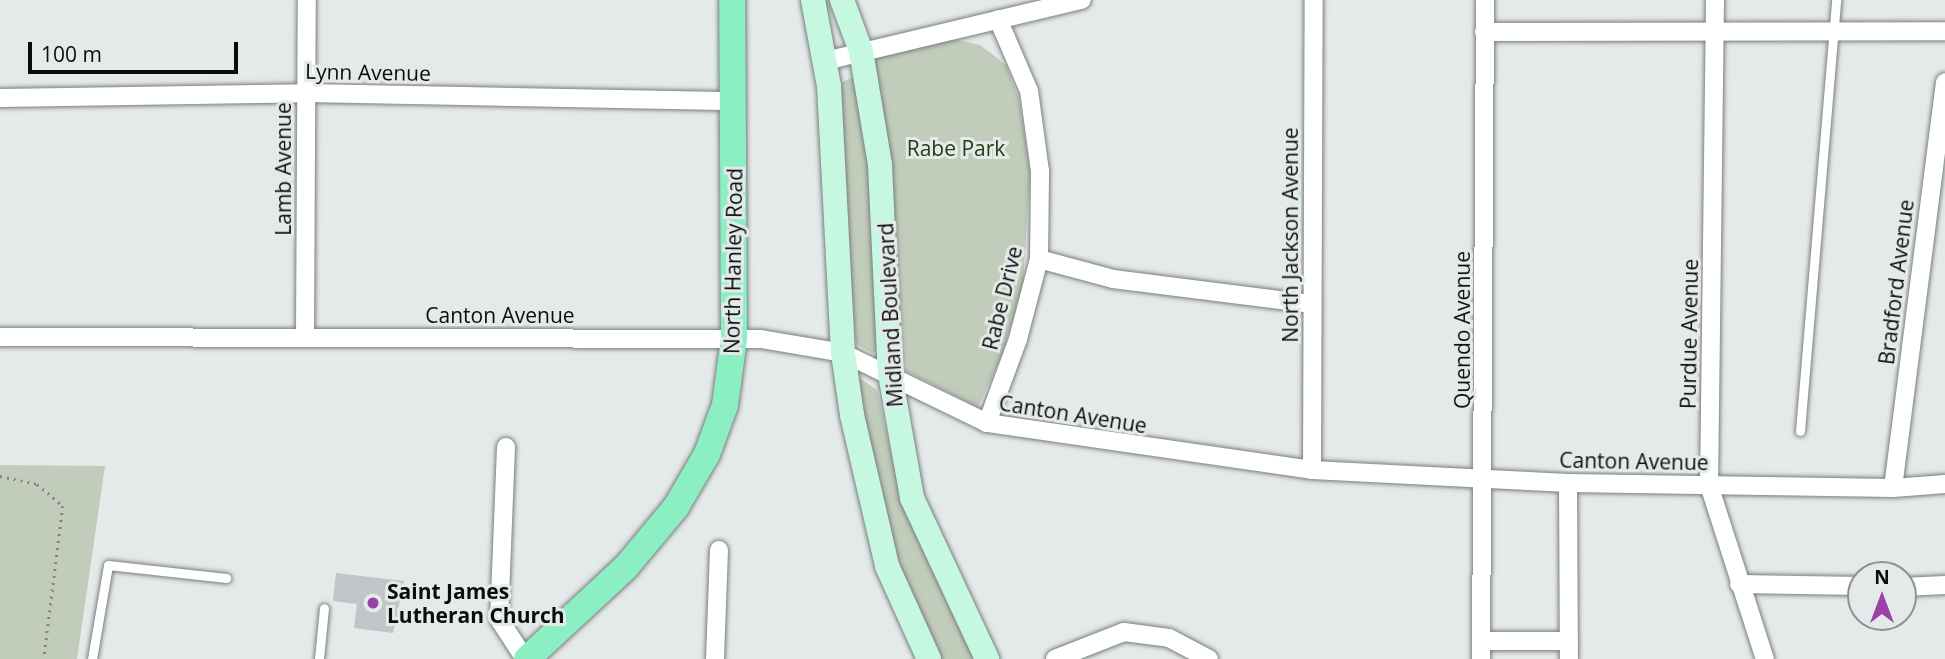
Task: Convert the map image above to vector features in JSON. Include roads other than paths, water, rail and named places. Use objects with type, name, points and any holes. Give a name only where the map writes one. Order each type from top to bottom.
[{"type":"main road","name":"North Hanley Road","points":[[526,659],[626,567],[676,507],[707,454],[724,405],[734,338],[736,101],[732,0]]},
{"type":"main road","name":"Midland Boulevard","points":[[813,0],[825,61],[843,353],[887,566],[929,659]]},
{"type":"main road","name":"Midland Boulevard","points":[[842,0],[861,51],[880,165],[890,374],[912,498],[987,659]]},
{"type":"street","name":"Lamb Avenue","points":[[305,337],[307,0]]},
{"type":"street","points":[[825,61],[1082,0]]},
{"type":"street","name":"North Jackson Avenue","points":[[1312,470],[1314,0]]},
{"type":"street","name":"Quendo Avenue","points":[[1482,650],[1485,0]]},
{"type":"street","name":"Purdue Avenue","points":[[1715,0],[1709,485],[1765,659]]},
{"type":"street","name":"Rabe Drive","points":[[987,423],[1018,339],[1039,259],[1040,172],[1028,91],[998,19]]},
{"type":"street","points":[[1484,32],[1945,31]]},
{"type":"street","name":"Bradford Avenue","points":[[1894,488],[1945,82]]},
{"type":"street","name":"Lynn Avenue","points":[[0,98],[306,93],[736,101]]},
{"type":"street","points":[[1039,259],[1113,279],[1312,304]]},
{"type":"street","name":"Canton Avenue","points":[[0,337],[734,338],[788,341],[843,353],[987,423],[1312,470],[1568,483],[1894,488],[1945,484]]},
{"type":"street","points":[[506,447],[499,620],[526,659]]},
{"type":"street","points":[[1568,483],[1569,659]]},
{"type":"street","points":[[715,659],[719,550]]},
{"type":"street","points":[[1739,584],[1847,586]]},
{"type":"street","points":[[1917,586],[1945,585]]},
{"type":"street","points":[[1055,659],[1124,632],[1169,638],[1209,659]]},
{"type":"street","points":[[1482,650],[1569,641]]},
{"type":"lane","points":[[1800,431],[1836,0]]},
{"type":"lane","points":[[92,659],[108,565],[226,578]]},
{"type":"lane","points":[[319,659],[324,608]]},
{"type":"place","name":"Saint James Lutheran Church","points":[[373,603]]},
{"type":"park label","name":"Rabe Park","points":[[956,148]]}]
